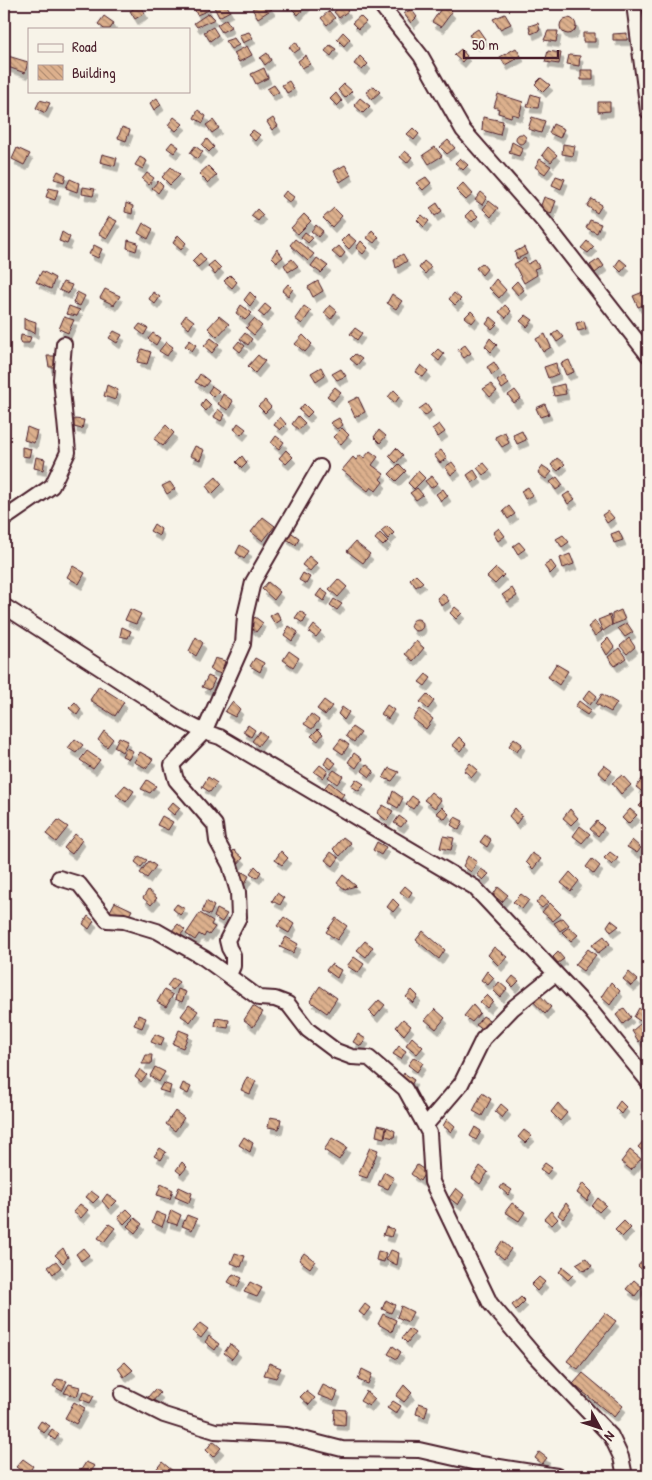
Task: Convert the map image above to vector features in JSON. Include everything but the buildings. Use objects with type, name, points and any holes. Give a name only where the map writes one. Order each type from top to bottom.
[{"type":"street","points":[[380,4],[421,56],[462,130],[545,223],[648,355]]},
{"type":"street","points":[[634,4],[648,111]]},
{"type":"street","points":[[4,519],[52,486],[68,452],[61,379],[64,344]]},
{"type":"street","points":[[229,975],[233,966],[233,954],[227,940],[240,917],[238,892],[230,865],[217,841],[215,825],[176,780],[172,765],[204,732],[243,644],[245,616],[253,582],[320,467]]},
{"type":"street","points":[[4,606],[181,720],[204,732],[220,737],[474,887],[591,1011],[648,1081]]},
{"type":"street","points":[[58,878],[79,884],[107,920],[124,921],[157,931],[229,975],[259,998],[276,999],[288,1004],[308,1030],[336,1051],[352,1057],[369,1058],[405,1088],[429,1133],[432,1182],[490,1303],[535,1356],[611,1436],[621,1457],[625,1476]]},
{"type":"street","points":[[425,1126],[461,1084],[483,1039],[514,1008],[555,974]]},
{"type":"street","points":[[122,1394],[164,1415],[215,1431],[288,1435],[342,1449],[420,1450],[481,1464],[556,1476]]},
{"type":"street","points":[[473,1476],[481,1464]]}]
